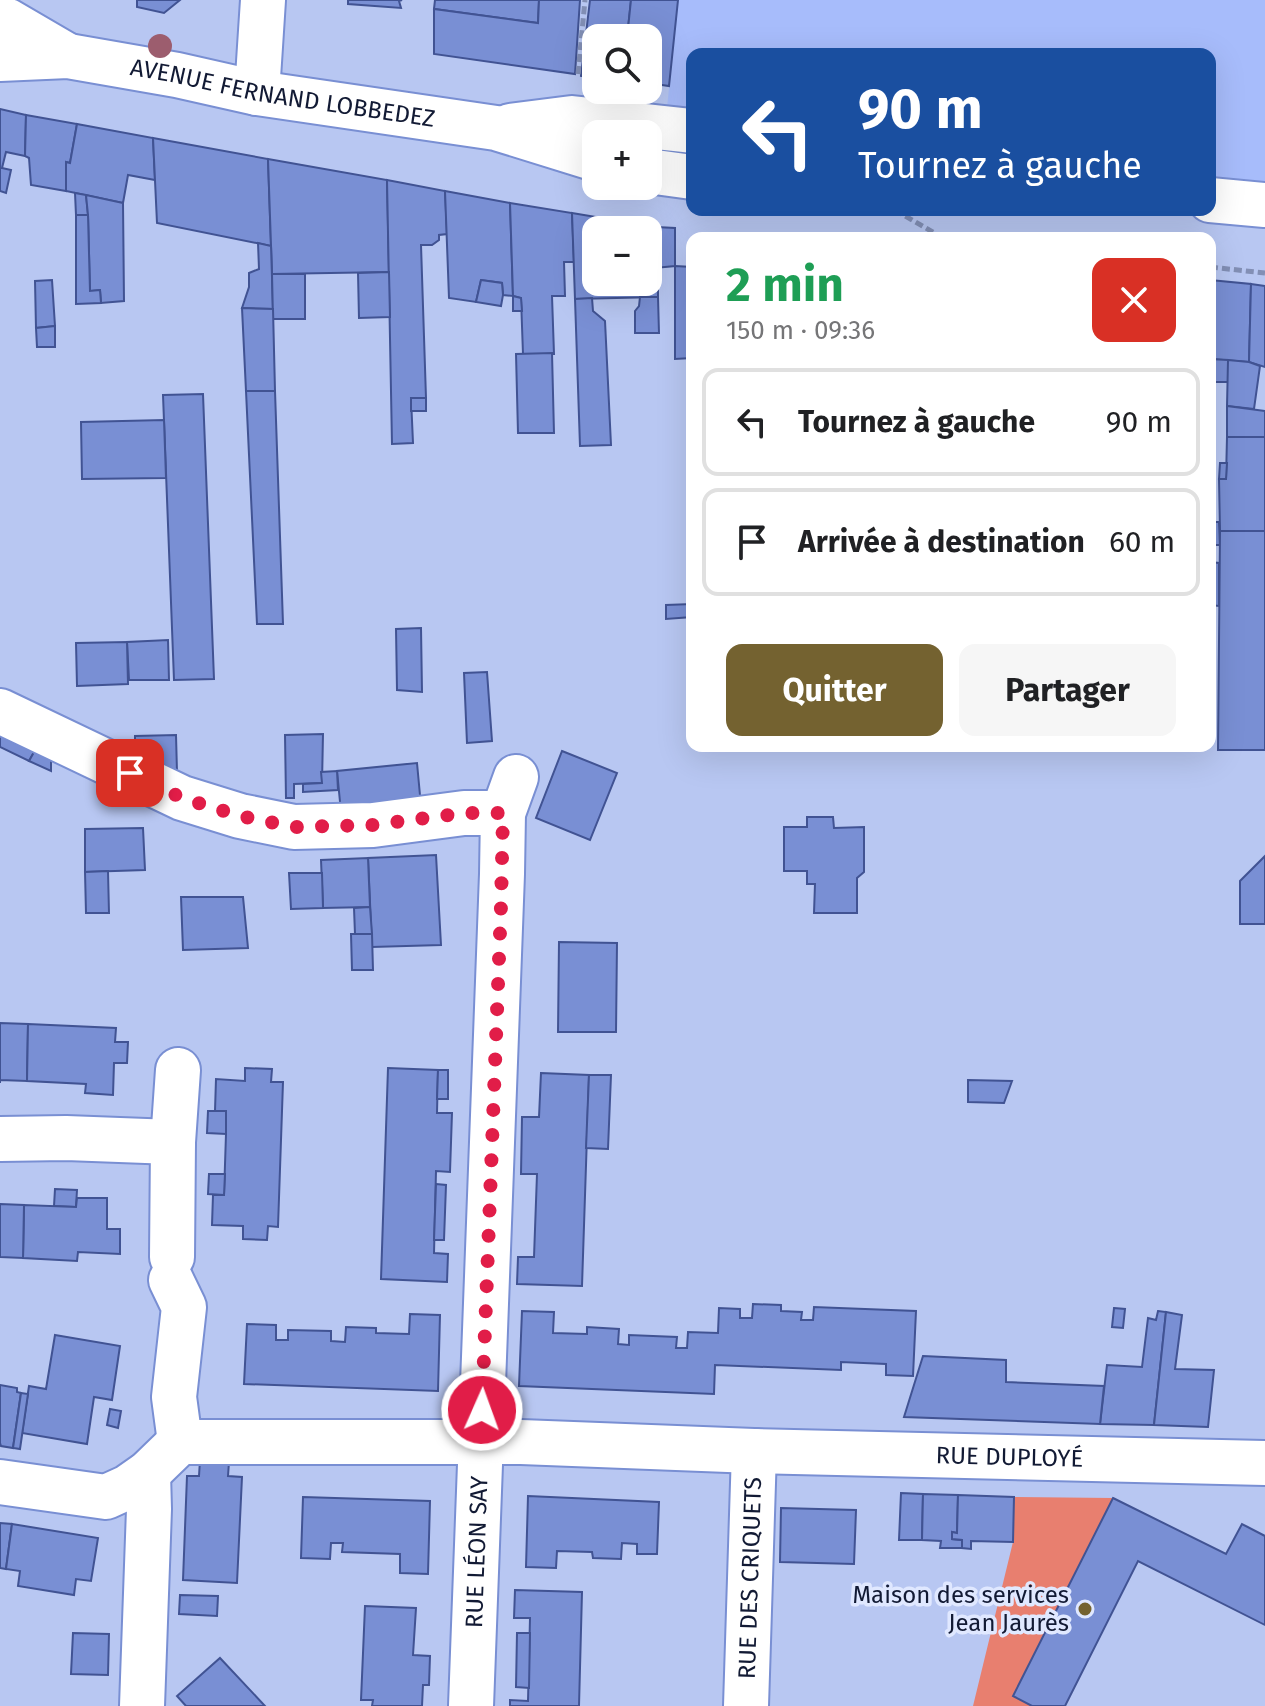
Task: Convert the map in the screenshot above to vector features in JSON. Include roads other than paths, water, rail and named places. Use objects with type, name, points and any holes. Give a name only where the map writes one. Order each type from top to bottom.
[{"type":"street","points":[[257,93],[263,0]]},
{"type":"street","name":"AVENUE FERNAND LOBBEDEZ","points":[[0,19],[68,56]]},
{"type":"street","name":"AVENUE FERNAND LOBBEDEZ","points":[[0,59],[68,56],[257,93],[496,128],[582,155]]},
{"type":"street","name":"AVENUE FERNAND LOBBEDEZ","points":[[496,128],[572,118],[686,130]]},
{"type":"street","points":[[662,173],[686,176]]},
{"type":"street","points":[[1216,201],[1265,205]]},
{"type":"street","name":"RUE LÉON SAY","points":[[0,711],[182,798],[240,816],[294,827],[373,825],[464,813],[509,795],[502,890],[471,1706]]},
{"type":"street","points":[[0,1482],[106,1497],[148,1473],[180,1442],[174,1397],[184,1307],[172,1268],[173,1142],[178,1070]]},
{"type":"street","points":[[0,1139],[173,1142]]},
{"type":"street","name":"RUE DUPLOYÉ","points":[[180,1442],[481,1442],[1265,1463]]},
{"type":"street","name":"RUE DES CRIQUETS","points":[[746,1706],[754,1451]]},
{"type":"street","points":[[142,1706],[148,1473]]},
{"type":"place","name":"Maison des services Jean Jaurès","points":[[1085,1609]]}]
